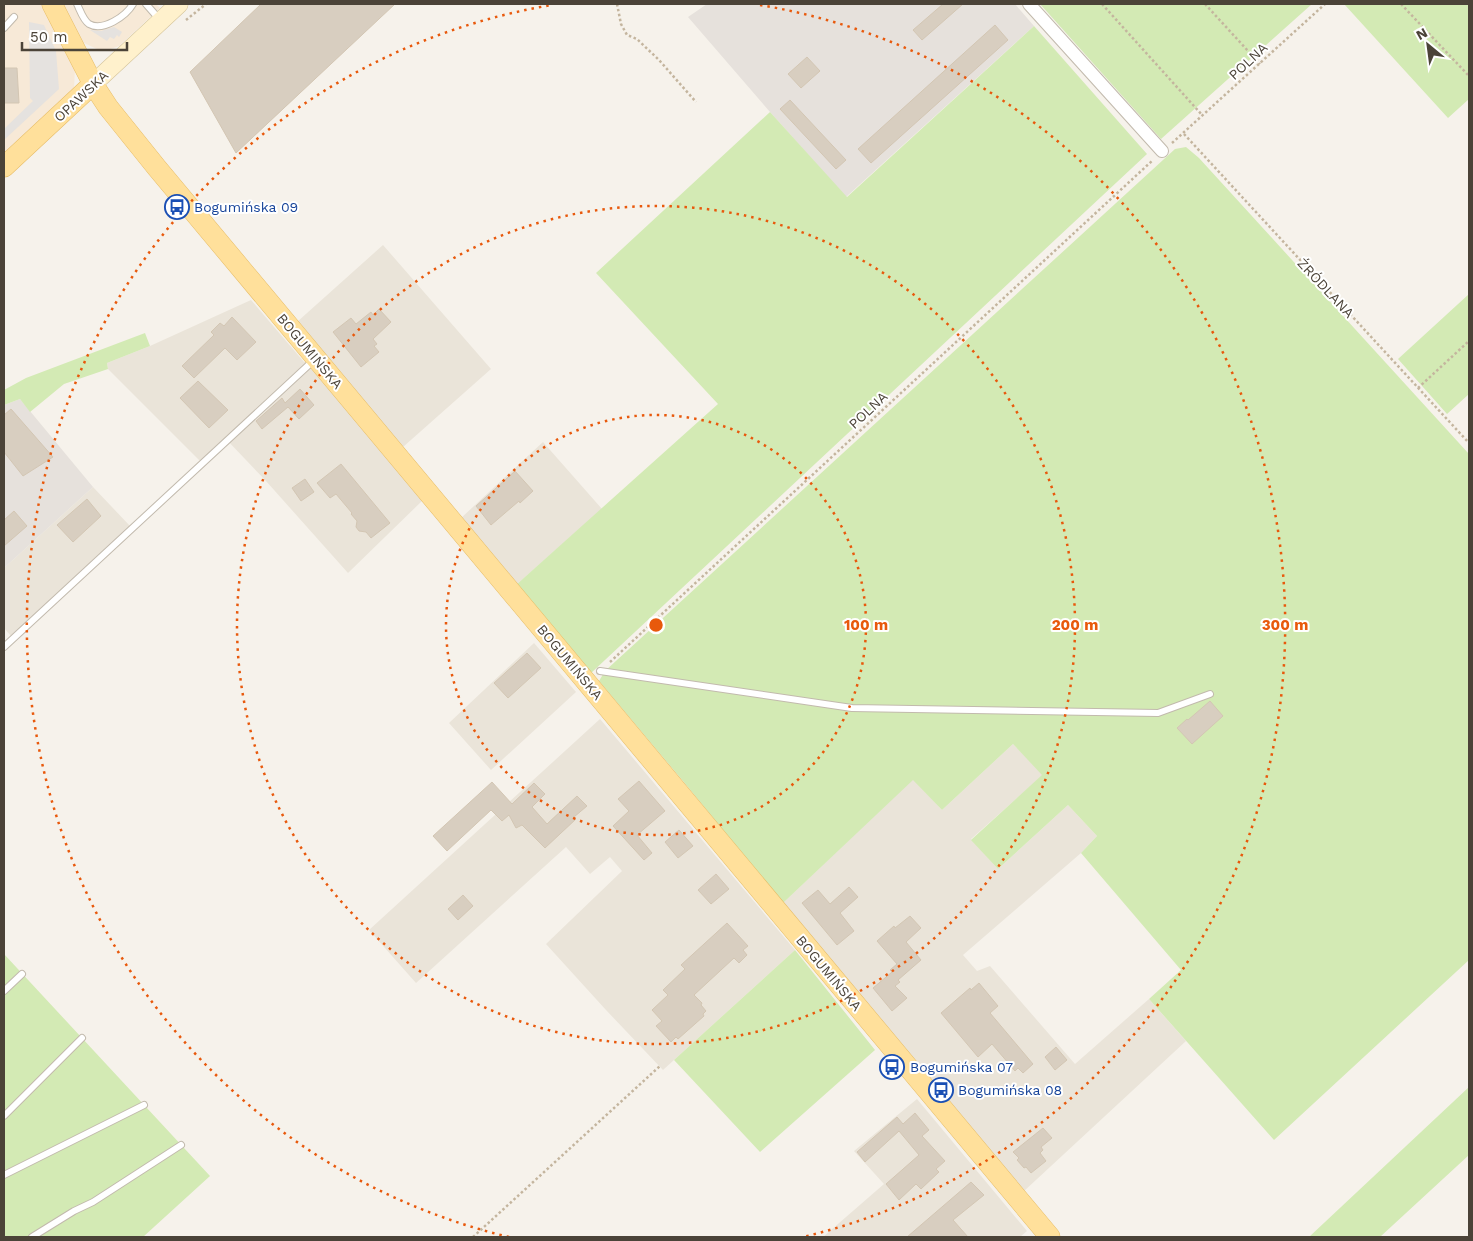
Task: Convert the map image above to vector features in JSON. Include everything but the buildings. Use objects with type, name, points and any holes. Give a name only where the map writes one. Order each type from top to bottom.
[{"type":"main road","name":"BOGUMIŃSKA","points":[[52,4],[93,84],[108,107],[157,168],[1050,1237]]},
{"type":"main road","name":"OPAWSKA","points":[[4,167],[179,4]]},
{"type":"street","points":[[1029,4],[1162,151]]},
{"type":"lane","points":[[76,4],[87,23],[97,27],[122,16],[128,12],[133,4]]},
{"type":"lane","points":[[146,4],[161,21]]},
{"type":"lane","points":[[4,18],[14,17],[4,28]]},
{"type":"lane","points":[[4,647],[316,358]]},
{"type":"lane","points":[[600,672],[852,708],[1158,713],[1210,694]]},
{"type":"lane","points":[[4,991],[22,974]]},
{"type":"lane","points":[[4,1116],[82,1038]]},
{"type":"lane","points":[[4,1176],[144,1105]]},
{"type":"lane","points":[[32,1237],[74,1210],[93,1202],[181,1145]]},
{"type":"path","points":[[617,4],[621,24],[627,35],[637,40],[659,60],[696,102]]},
{"type":"path","points":[[1102,4],[1203,116]]},
{"type":"path","points":[[1205,4],[1260,64]]},
{"type":"path","name":"POLNA","points":[[1184,134],[1325,4]]},
{"type":"path","points":[[1401,4],[1469,76]]},
{"type":"path","name":"ŹRÓDLANA","points":[[1184,134],[1469,443]]},
{"type":"path","name":"POLNA","points":[[600,672],[1162,151]]},
{"type":"path","points":[[1418,388],[1469,341]]},
{"type":"path","points":[[473,1237],[660,1066]]},
{"type":"shaded area","points":[[4,4],[43,4],[75,67],[74,90],[4,155]]},
{"type":"shaded area","points":[[61,4],[156,4],[160,8],[119,46],[108,50],[99,50],[82,42]]},
{"type":"shaded area","points":[[707,4],[1015,4],[1034,26],[846,197],[688,17]]},
{"type":"shaded area","points":[[29,22],[44,25],[56,51],[59,89],[4,140],[4,129],[33,101],[30,98]]},
{"type":"shaded area","points":[[114,27],[122,32],[119,37],[117,35],[114,39],[110,37],[107,41],[90,30],[101,31]]},
{"type":"shaded area","points":[[383,245],[491,369],[403,447],[297,322]]},
{"type":"shaded area","points":[[251,300],[304,362],[308,359],[423,500],[348,573],[225,438],[200,461],[108,369],[107,363],[150,346]]},
{"type":"shaded area","points":[[20,399],[93,487],[4,568],[4,405]]},
{"type":"shaded area","points":[[543,442],[602,509],[516,585],[460,519]]},
{"type":"shaded area","points":[[93,487],[130,526],[11,636],[4,628],[4,568]]},
{"type":"shaded area","points":[[534,643],[576,692],[491,770],[449,723]]},
{"type":"shaded area","points":[[600,719],[795,950],[663,1070],[546,944],[622,871],[610,857],[590,874],[566,847],[416,983],[369,930]]},
{"type":"shaded area","points":[[1013,744],[1043,775],[971,839],[998,869],[1068,805],[1097,836],[1081,853],[963,955],[977,971],[990,966],[1075,1064],[1149,999],[1186,1041],[1023,1192],[783,903],[913,779],[942,810]]},
{"type":"shaded area","points":[[917,1099],[1027,1231],[1020,1237],[823,1237],[884,1184],[854,1151]]},
{"type":"green space","points":[[1040,4],[1312,4],[1161,139]]},
{"type":"green space","points":[[1344,4],[1469,4],[1469,99],[1448,118]]},
{"type":"green space","points":[[1034,26],[1147,154],[590,674],[516,585],[718,404],[596,273],[770,112],[847,197]]},
{"type":"green space","points":[[1186,147],[1199,158],[1469,454],[1469,960],[1274,1140],[1149,999],[1181,970],[1081,853],[1097,836],[1068,805],[998,869],[971,840],[1042,775],[1013,744],[942,810],[913,780],[783,903],[599,681],[605,671],[1175,149]]},
{"type":"green space","points":[[1469,294],[1469,394],[1447,414],[1398,359]]},
{"type":"green space","points":[[145,333],[150,346],[107,363],[108,369],[64,384],[30,412],[20,399],[4,405],[4,390],[26,378]]},
{"type":"green space","points":[[795,950],[875,1050],[760,1152],[674,1060]]},
{"type":"green space","points":[[4,954],[210,1176],[143,1237],[4,1237]]},
{"type":"green space","points":[[1469,1087],[1469,1155],[1380,1237],[1309,1237]]},
{"type":"place","name":"Bogumińska 09","points":[[177,207]]},
{"type":"place","name":"Bogumińska 07","points":[[892,1067]]},
{"type":"place","name":"Bogumińska 08","points":[[941,1090]]}]
